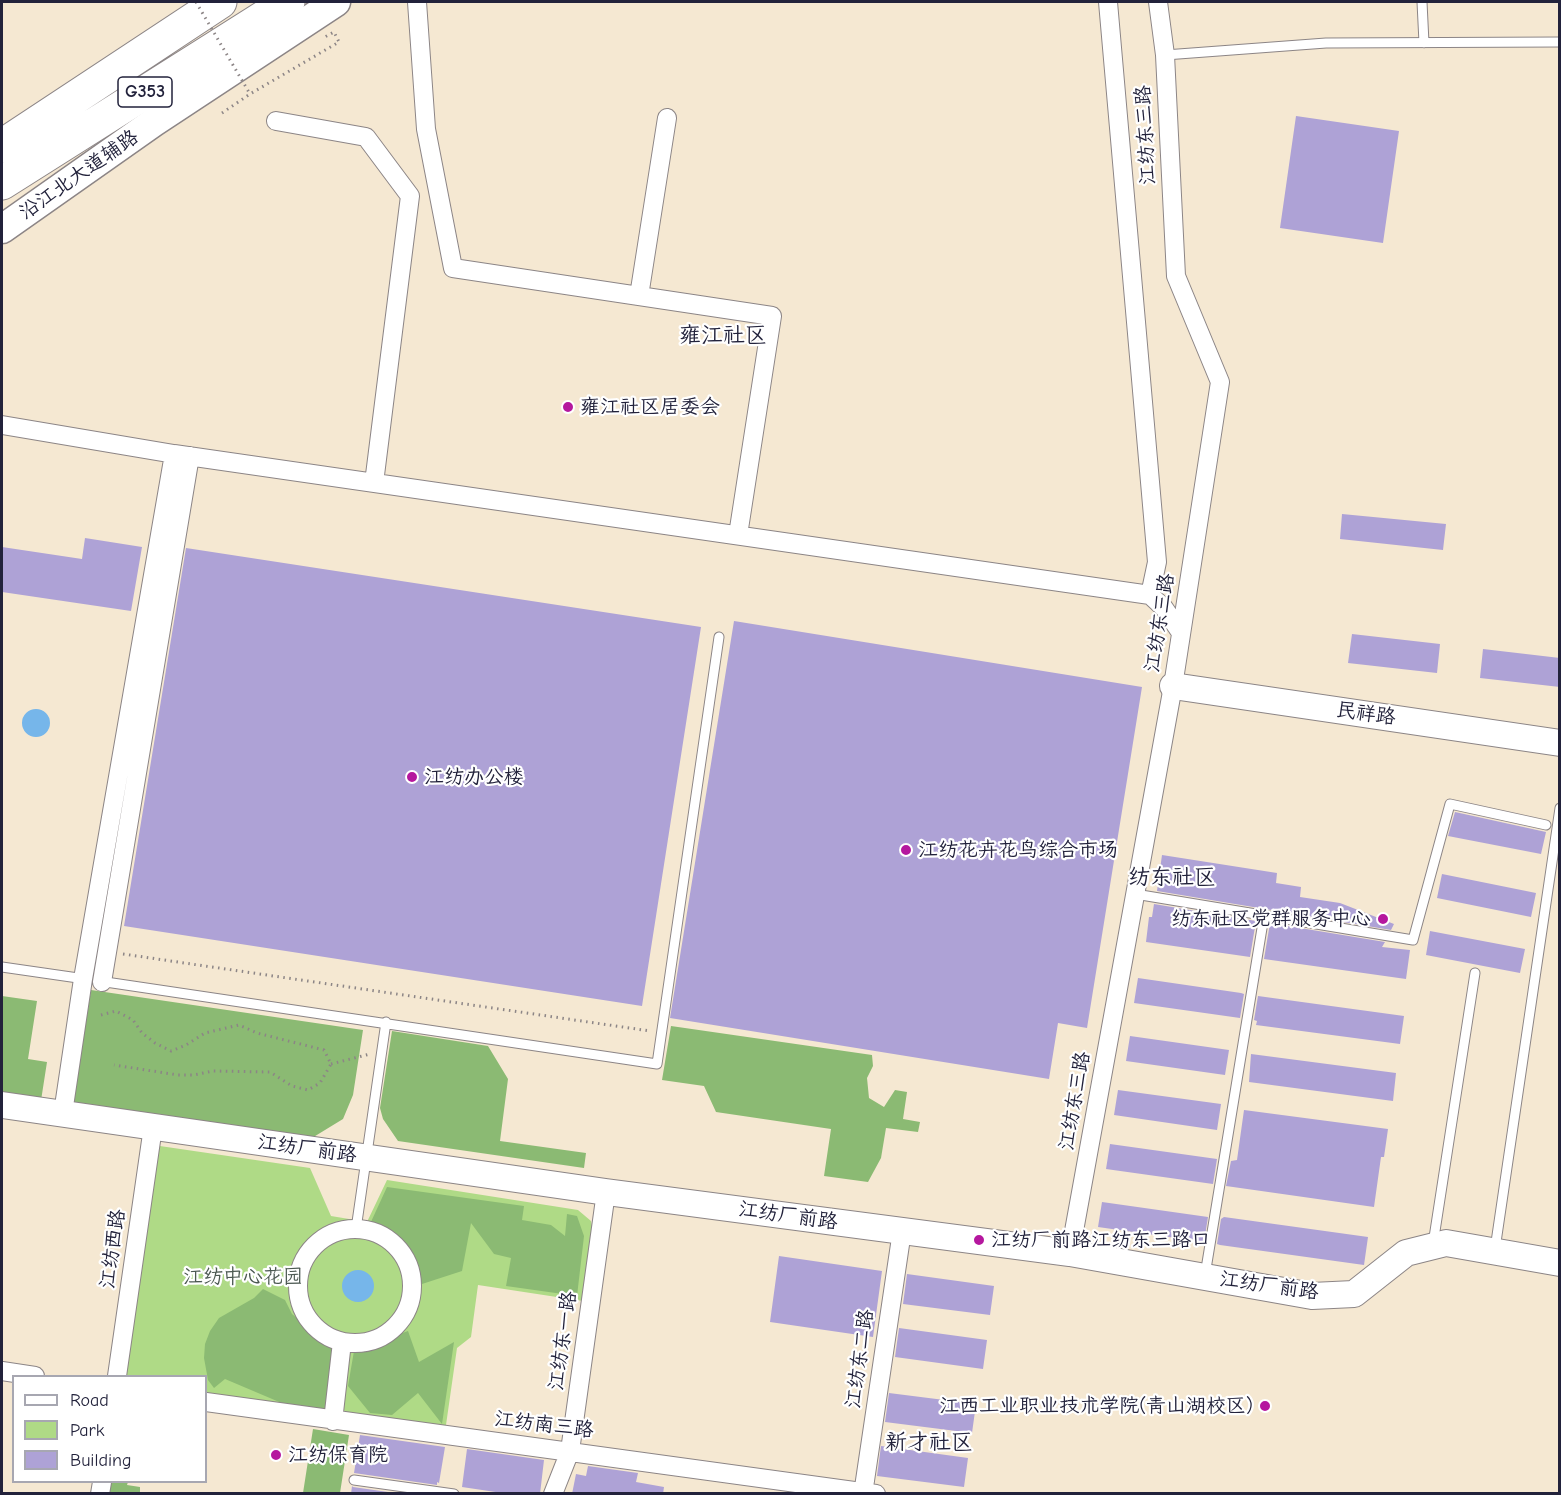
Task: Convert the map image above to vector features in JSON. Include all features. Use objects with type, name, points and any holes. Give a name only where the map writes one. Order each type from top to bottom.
[{"type":"highway","name":"G353","points":[[2,146],[220,2]]},
{"type":"highway","name":"G353","points":[[2,183],[288,2]]},
{"type":"main road","name":"沿江北大道辅路","points":[[2,229],[154,122],[336,2]]},
{"type":"main road","name":"民祥路","points":[[1173,680],[1560,734]]},
{"type":"main road","name":"民祥路","points":[[1173,680],[1560,743]]},
{"type":"main road","name":"江纺厂前路","points":[[2,1105],[606,1192],[1070,1253],[1312,1296],[1354,1293],[1406,1253],[1446,1243],[1560,1263]]},
{"type":"street","points":[[417,2],[426,129],[453,268],[772,316],[738,535]]},
{"type":"street","points":[[1108,2],[1157,562],[1150,595]]},
{"type":"street","name":"江纺东三路","points":[[1070,1253],[1173,680],[1220,382],[1176,276],[1165,55],[1158,2]]},
{"type":"street","points":[[639,296],[667,118]]},
{"type":"street","points":[[276,121],[366,137],[410,196],[374,483]]},
{"type":"street","points":[[2,425],[182,455],[1150,595],[1164,608],[1181,633]]},
{"type":"street","points":[[102,982],[182,455]]},
{"type":"street","points":[[63,1113],[83,979],[182,455]]},
{"type":"street","name":"江纺西路","points":[[117,1375],[153,1127]]},
{"type":"street","name":"江纺东一路","points":[[553,1494],[570,1451],[606,1192]]},
{"type":"street","points":[[356,1229],[375,1233],[392,1242],[404,1257],[411,1274],[412,1293],[407,1311],[396,1327],[380,1338],[362,1343],[342,1342],[325,1335],[311,1323],[302,1307],[297,1289],[300,1270],[308,1254],[321,1240],[338,1232],[356,1229]]},
{"type":"street","name":"江纺东二路","points":[[868,1493],[902,1231]]},
{"type":"street","points":[[333,1421],[342,1342]]},
{"type":"street","points":[[2,1371],[24,1375]]},
{"type":"street","name":"江纺南三路","points":[[207,1402],[868,1493]]},
{"type":"lane","points":[[1422,2],[1424,43]]},
{"type":"lane","points":[[1165,55],[1326,43],[1560,42]]},
{"type":"lane","points":[[2,967],[386,1022],[657,1064],[719,637]]},
{"type":"lane","points":[[1135,894],[1413,940],[1450,804],[1546,825]]},
{"type":"lane","points":[[1494,1251],[1560,808]]},
{"type":"lane","points":[[1205,1277],[1264,916]]},
{"type":"lane","points":[[1432,1246],[1475,973]]},
{"type":"lane","points":[[356,1229],[386,1022]]},
{"type":"lane","points":[[354,1480],[454,1494]]},
{"type":"path","points":[[196,2],[250,94]]},
{"type":"path","points":[[222,113],[339,42],[334,32],[324,38]]},
{"type":"path","points":[[107,951],[661,1032]]},
{"type":"path","points":[[101,1015],[116,1011],[133,1020],[142,1033],[155,1043],[171,1051],[205,1033],[239,1025],[257,1033],[324,1050],[331,1064]]},
{"type":"path","points":[[114,1065],[178,1075],[194,1075],[213,1071],[270,1072],[292,1086],[308,1090],[320,1083],[331,1064],[382,1051]]},
{"type":"green space","points":[[91,990],[363,1030],[353,1095],[343,1119],[307,1141],[73,1104]]},
{"type":"green space","points":[[2,996],[37,1001],[28,1059],[47,1062],[40,1107],[2,1102]]},
{"type":"green space","points":[[671,1026],[872,1055],[873,1066],[867,1078],[869,1098],[884,1107],[895,1090],[907,1092],[903,1119],[920,1122],[918,1132],[886,1128],[881,1158],[868,1182],[824,1176],[831,1129],[716,1112],[704,1086],[662,1080]]},
{"type":"green space","points":[[392,1031],[488,1046],[508,1079],[500,1141],[586,1153],[584,1168],[398,1141],[383,1119],[380,1108]]},
{"type":"green space","name":"江纺中心花园","points":[[153,1145],[310,1168],[331,1216],[367,1222],[387,1180],[578,1210],[591,1221],[593,1232],[583,1301],[478,1285],[471,1337],[457,1348],[445,1432],[207,1398],[207,1375],[122,1375]]},
{"type":"green space","points":[[387,1187],[524,1206],[522,1220],[551,1225],[565,1236],[567,1214],[577,1216],[584,1236],[577,1296],[506,1286],[511,1258],[494,1254],[471,1223],[462,1271],[422,1284],[407,1245],[370,1224]]},
{"type":"green space","points":[[263,1289],[285,1300],[292,1314],[335,1350],[329,1412],[284,1404],[225,1379],[214,1388],[208,1380],[204,1358],[205,1344],[210,1331],[219,1318],[254,1298]]},
{"type":"green space","points":[[408,1331],[419,1362],[454,1342],[442,1424],[418,1393],[392,1415],[370,1413],[348,1386],[354,1351]]},
{"type":"green space","points":[[313,1429],[349,1435],[340,1493],[303,1493]]},
{"type":"green space","points":[[109,1483],[128,1483],[127,1485],[140,1487],[140,1493],[107,1494]]},
{"type":"water","points":[[36,709],[46,713],[50,723],[46,733],[36,737],[26,733],[22,723],[26,713]]},
{"type":"water","points":[[358,1270],[369,1275],[374,1286],[369,1297],[358,1302],[347,1297],[342,1286],[347,1275]]},
{"type":"building","points":[[1296,116],[1399,131],[1383,243],[1280,228]]},
{"type":"building","points":[[1342,514],[1446,524],[1443,550],[1340,539]]},
{"type":"building","points":[[85,538],[142,547],[131,611],[2,592],[2,547],[82,559]]},
{"type":"building","name":"江纺办公楼","points":[[186,548],[701,627],[642,1006],[124,926]]},
{"type":"building","name":"江纺花卉花鸟综合市场","points":[[734,621],[1142,687],[1087,1028],[1058,1023],[1049,1079],[670,1018]]},
{"type":"building","points":[[1352,634],[1440,644],[1437,673],[1348,663]]},
{"type":"building","points":[[1483,649],[1560,658],[1560,687],[1480,678]]},
{"type":"building","points":[[1455,812],[1546,832],[1541,854],[1448,836]]},
{"type":"building","points":[[1162,855],[1277,873],[1276,883],[1301,887],[1300,897],[1340,903],[1394,924],[1391,930],[1157,891]]},
{"type":"building","points":[[1442,874],[1536,893],[1531,917],[1437,898]]},
{"type":"building","points":[[1154,904],[1256,921],[1250,957],[1146,942],[1149,917],[1152,917]]},
{"type":"building","points":[[1270,923],[1385,942],[1382,947],[1410,950],[1406,979],[1264,959]]},
{"type":"building","points":[[1430,931],[1525,949],[1520,973],[1426,955]]},
{"type":"building","points":[[1138,978],[1244,994],[1240,1018],[1134,1003]]},
{"type":"building","points":[[1258,996],[1404,1016],[1400,1044],[1256,1025],[1257,1021],[1254,1020]]},
{"type":"building","points":[[1130,1036],[1229,1050],[1225,1075],[1126,1061]]},
{"type":"building","points":[[1251,1054],[1396,1073],[1393,1101],[1249,1082]]},
{"type":"building","points":[[1118,1090],[1221,1104],[1217,1130],[1114,1115]]},
{"type":"building","points":[[1244,1110],[1388,1129],[1384,1157],[1381,1157],[1374,1207],[1226,1186],[1231,1161],[1237,1160]]},
{"type":"building","points":[[1110,1144],[1217,1159],[1213,1184],[1106,1169]]},
{"type":"building","points":[[1102,1202],[1208,1217],[1204,1242],[1098,1227]]},
{"type":"building","points":[[1224,1217],[1368,1237],[1364,1265],[1217,1244],[1221,1219]]},
{"type":"building","points":[[779,1256],[882,1271],[873,1337],[770,1322]]},
{"type":"building","points":[[907,1274],[994,1286],[990,1315],[903,1304]]},
{"type":"building","points":[[899,1328],[987,1340],[983,1369],[895,1357]]},
{"type":"building","points":[[889,1393],[976,1404],[972,1433],[885,1422]]},
{"type":"building","points":[[360,1435],[445,1447],[439,1483],[437,1482],[437,1485],[354,1473]]},
{"type":"building","points":[[881,1446],[968,1458],[964,1487],[877,1476]]},
{"type":"building","points":[[467,1449],[544,1460],[540,1494],[509,1494],[462,1487]]},
{"type":"building","points":[[588,1466],[638,1473],[636,1482],[664,1487],[663,1494],[572,1494],[576,1474],[586,1476]]},
{"type":"building","points":[[353,1487],[402,1494],[351,1494]]},
{"type":"place","name":"雍江社区居委会","points":[[568,407]]},
{"type":"place","name":"江纺办公楼","points":[[412,777]]},
{"type":"place","name":"江纺花卉花鸟综合市场","points":[[906,850]]},
{"type":"place","name":"纺东社区党群服务中心","points":[[1383,919]]},
{"type":"place","name":"江纺厂前路江纺东三路口","points":[[979,1240]]},
{"type":"place","name":"江西工业职业技术学院(青山湖校区)","points":[[1265,1406]]},
{"type":"place","name":"江纺保育院","points":[[276,1455]]},
{"type":"district","name":"雍江社区","points":[[723,336]]},
{"type":"district","name":"纺东社区","points":[[1172,878]]},
{"type":"district","name":"新才社区","points":[[929,1443]]}]
